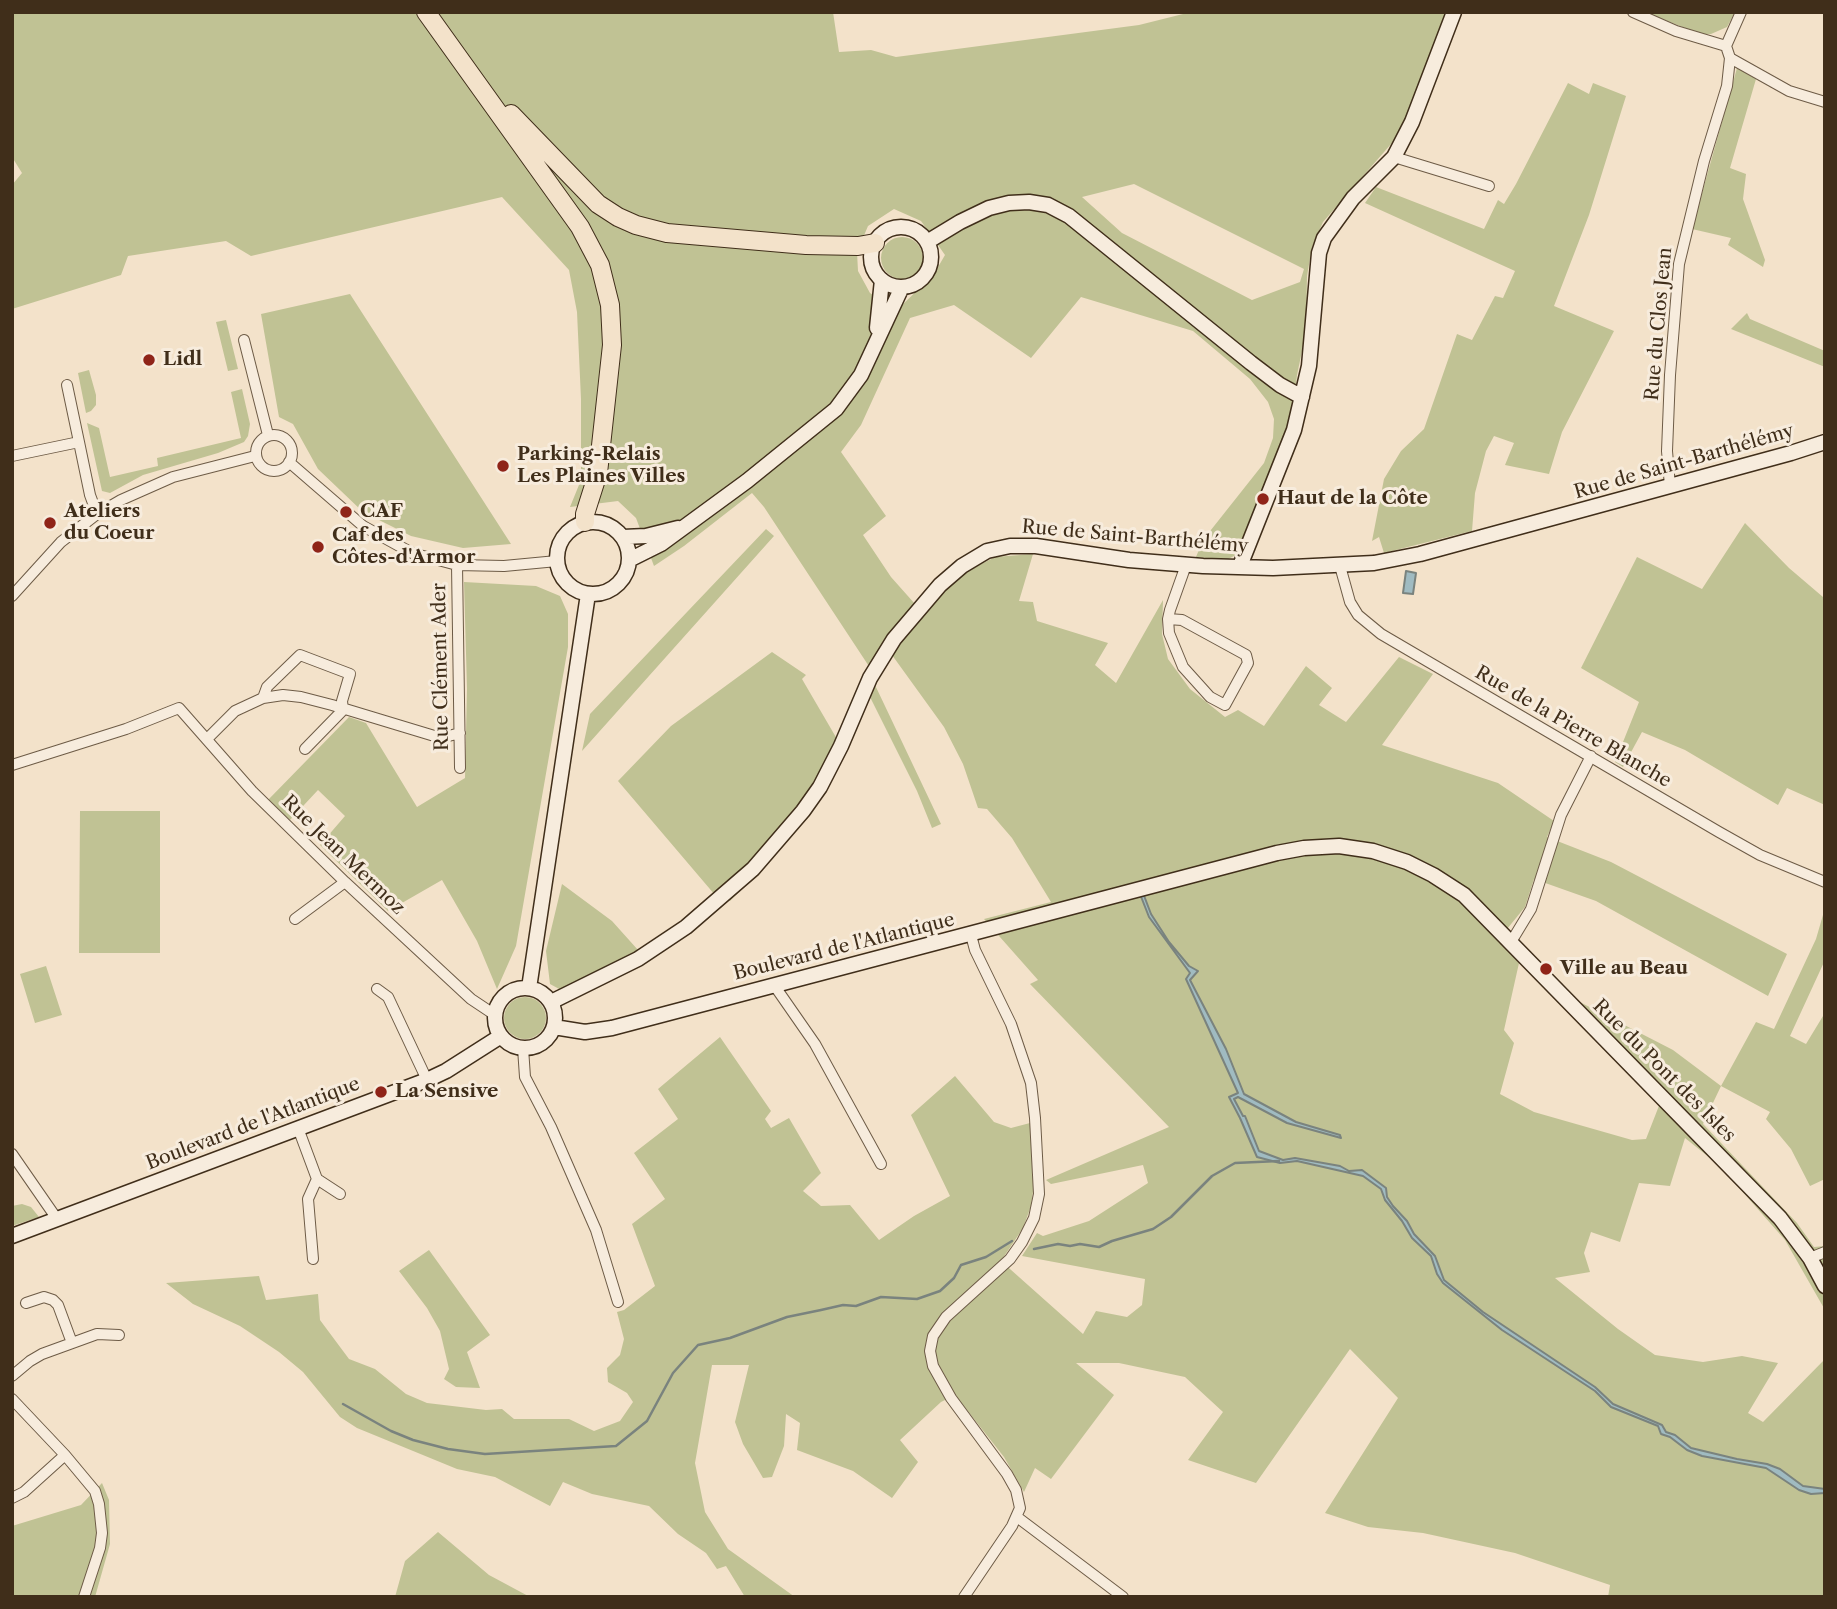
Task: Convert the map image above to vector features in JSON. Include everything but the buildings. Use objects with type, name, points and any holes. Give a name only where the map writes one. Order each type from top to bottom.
[{"type":"highway","points":[[428,12],[521,126],[598,204],[618,217],[667,233],[806,246],[858,246],[875,243]]},
{"type":"highway","points":[[428,12],[580,228],[600,265],[610,306],[612,345],[598,473],[585,522]]},
{"type":"main road","points":[[1240,566],[1294,430],[1309,366],[1319,253],[1324,238],[1353,198],[1394,157],[1412,122],[1454,12]]},
{"type":"main road","points":[[927,242],[989,208],[1009,203],[1048,205],[1069,216],[1280,386],[1302,397]]},
{"type":"main road","points":[[888,230],[914,230],[927,242],[931,252],[927,272],[921,280],[902,287],[888,284],[875,272],[872,263],[875,243],[888,230]]},
{"type":"main road","points":[[874,343],[882,280]]},
{"type":"main road","points":[[631,559],[661,544],[683,528],[747,481],[836,409],[861,375],[902,287]]},
{"type":"main road","name":"Rue de Saint-Barthélémy","points":[[551,1002],[647,953],[686,927],[753,869],[820,787],[870,678],[894,639],[940,585],[962,566],[987,551],[1010,546],[1036,546],[1186,565],[1340,566],[1374,563],[1420,554],[1825,442]]},
{"type":"main road","points":[[597,521],[608,524],[623,537],[631,559],[625,576],[618,584],[599,594],[589,594],[579,592],[564,579],[556,561],[561,541],[567,532],[585,522],[597,521]]},
{"type":"main road","points":[[623,537],[646,536],[683,528]]},
{"type":"main road","points":[[529,988],[589,594]]},
{"type":"main road","name":"Rue du Pont des Isles","points":[[1142,889],[1304,848],[1339,846],[1373,851],[1407,862],[1464,895],[1780,1218],[1810,1258],[1825,1286]]},
{"type":"main road","name":"Boulevard de l'Atlantique","points":[[554,1027],[585,1032],[612,1028],[1142,889]]},
{"type":"main road","points":[[529,988],[538,990],[551,1002],[556,1018],[554,1027],[542,1043],[523,1048],[507,1042],[497,1030],[497,1006],[510,991],[529,988]]},
{"type":"main road","name":"Boulevard de l'Atlantique","points":[[12,1236],[427,1080],[501,1036]]},
{"type":"street","points":[[1633,12],[1676,31],[1726,46],[1741,12]]},
{"type":"street","name":"Rue du Clos Jean","points":[[1670,486],[1667,451],[1670,374],[1679,264],[1704,161],[1727,86],[1730,58],[1726,46]]},
{"type":"street","points":[[1730,58],[1789,91],[1825,102]]},
{"type":"street","points":[[1394,157],[1489,186]]},
{"type":"street","points":[[244,340],[268,435]]},
{"type":"street","points":[[67,385],[90,495],[97,514]]},
{"type":"street","points":[[268,435],[281,436],[290,444],[292,457],[289,463],[279,470],[267,470],[257,462],[255,456],[259,441],[268,435]]},
{"type":"street","points":[[12,456],[79,442]]},
{"type":"street","points":[[12,596],[61,542],[121,499],[173,477],[255,456]]},
{"type":"street","points":[[289,463],[334,503],[383,539],[412,553],[457,565],[505,566],[556,561]]},
{"type":"street","name":"Rue Clément Ader","points":[[457,565],[460,768]]},
{"type":"street","points":[[1168,619],[1182,620],[1246,655],[1248,663],[1225,705],[1210,697],[1183,667],[1172,641],[1168,619],[1186,565]]},
{"type":"street","name":"Rue de la Pierre Blanche","points":[[1340,566],[1350,602],[1358,615],[1381,634],[1760,856],[1825,882]]},
{"type":"street","points":[[263,698],[267,687],[300,655],[349,674],[342,701],[343,710]]},
{"type":"street","points":[[207,739],[235,711],[263,698],[283,695],[301,697],[441,738],[460,733]]},
{"type":"street","name":"Rue Jean Mermoz","points":[[12,765],[125,729],[179,708],[252,791],[345,882],[471,999],[495,1016]]},
{"type":"street","points":[[305,749],[343,710]]},
{"type":"street","points":[[1511,942],[1531,909],[1561,816],[1591,756]]},
{"type":"street","points":[[295,919],[345,882]]},
{"type":"street","points":[[964,1597],[1017,1517],[1020,1508],[1016,1490],[1007,1474],[951,1398],[933,1366],[930,1351],[933,1336],[946,1317],[1010,1259],[1022,1242],[1034,1218],[1039,1194],[1031,1083],[1011,1024],[975,950],[971,935]]},
{"type":"street","points":[[774,985],[815,1044],[881,1164]]},
{"type":"street","points":[[377,989],[388,997],[427,1080]]},
{"type":"street","points":[[523,1048],[525,1077],[551,1127],[596,1230],[618,1302]]},
{"type":"street","points":[[298,1128],[317,1179],[340,1194]]},
{"type":"street","points":[[12,1154],[57,1219]]},
{"type":"street","points":[[313,1259],[308,1199],[317,1179]]},
{"type":"street","points":[[1810,1258],[1825,1252]]},
{"type":"street","points":[[26,1303],[44,1297],[53,1300],[58,1305],[72,1343]]},
{"type":"street","points":[[12,1376],[42,1354],[97,1334],[119,1335]]},
{"type":"street","points":[[12,1399],[95,1491],[101,1516],[100,1548],[84,1597]]},
{"type":"street","points":[[12,1499],[24,1492],[65,1455]]},
{"type":"street","points":[[1017,1517],[1123,1597]]},
{"type":"green space","points":[[12,12],[833,12],[839,52],[871,50],[896,57],[1139,25],[1191,12],[1448,12],[1398,136],[1323,222],[1312,247],[1307,276],[1306,332],[1292,418],[1236,555],[1226,560],[1196,557],[1203,540],[1264,463],[1273,438],[1274,419],[1268,402],[1250,379],[1193,331],[1081,297],[1031,358],[954,305],[910,318],[861,425],[841,452],[886,516],[863,535],[891,577],[923,613],[962,574],[995,557],[1033,554],[1019,601],[1033,602],[1037,621],[1108,643],[1095,665],[1116,683],[1163,600],[1162,634],[1168,659],[1190,689],[1225,717],[1238,710],[1264,726],[1306,666],[1332,688],[1319,705],[1346,722],[1399,657],[1433,674],[1382,745],[1498,783],[1554,821],[1547,837],[1611,862],[1787,954],[1768,996],[1596,901],[1534,879],[1525,907],[1498,940],[1519,963],[1504,1030],[1514,1043],[1500,1094],[1534,1112],[1632,1140],[1646,1139],[1664,1093],[1570,997],[1673,1050],[1721,1086],[1703,1124],[1797,1223],[1814,1247],[1825,1246],[1825,1310],[1785,1240],[1720,1166],[1685,1138],[1670,1186],[1639,1183],[1620,1242],[1591,1232],[1584,1253],[1590,1272],[1555,1278],[1655,1355],[1703,1362],[1742,1356],[1778,1363],[1748,1413],[1763,1422],[1825,1359],[1825,1597],[1608,1597],[1610,1585],[1515,1553],[1423,1533],[1368,1527],[1325,1513],[1398,1398],[1350,1349],[1256,1483],[1188,1460],[1223,1412],[1185,1377],[1119,1363],[1076,1363],[1114,1395],[1051,1479],[1035,1468],[1024,1492],[1004,1457],[955,1395],[941,1402],[900,1440],[918,1462],[892,1498],[853,1471],[797,1450],[800,1423],[786,1414],[784,1446],[772,1477],[763,1478],[743,1444],[735,1422],[749,1365],[712,1365],[695,1463],[705,1512],[728,1549],[795,1597],[745,1597],[726,1566],[717,1569],[706,1553],[678,1534],[649,1506],[592,1494],[563,1482],[550,1506],[495,1477],[457,1469],[357,1428],[340,1417],[303,1372],[279,1352],[240,1326],[193,1304],[166,1283],[259,1276],[266,1300],[318,1294],[320,1320],[349,1359],[375,1369],[406,1394],[427,1403],[486,1410],[502,1409],[514,1419],[569,1419],[594,1431],[620,1421],[633,1402],[627,1393],[608,1382],[607,1368],[620,1355],[624,1339],[617,1312],[624,1310],[655,1286],[632,1224],[665,1199],[634,1153],[678,1119],[658,1089],[720,1037],[771,1111],[765,1119],[771,1128],[789,1118],[821,1173],[803,1191],[821,1206],[850,1205],[879,1240],[950,1196],[911,1115],[955,1076],[994,1122],[1011,1128],[1030,1123],[1034,1184],[1031,1206],[1023,1228],[1001,1261],[1083,1334],[1096,1311],[1127,1317],[1142,1305],[1145,1279],[1022,1256],[1037,1233],[1043,1236],[1089,1221],[1148,1183],[1143,1165],[1051,1184],[1046,1180],[1169,1127],[1030,984],[1038,980],[984,919],[1051,902],[1012,838],[987,809],[978,808],[963,764],[944,727],[892,655],[878,680],[764,507],[752,493],[654,566],[636,518],[618,501],[570,507],[581,480],[581,399],[577,312],[569,270],[502,197],[251,256],[226,241],[128,256],[121,275],[12,309],[12,185],[22,173],[12,157]],"holes":[[[1134,184],[1304,269],[1300,282],[1252,300],[1122,233],[1082,197]],[[894,209],[921,221],[945,255],[934,274],[897,310],[870,293],[858,271],[857,252],[868,226]]]},
{"type":"green space","points":[[1645,12],[1735,12],[1727,27],[1711,34],[1700,34]]},
{"type":"green space","points":[[1737,68],[1756,79],[1730,168],[1746,174],[1743,199],[1765,260],[1763,267],[1728,245],[1731,238],[1692,229]]},
{"type":"green space","points":[[1568,83],[1589,94],[1593,83],[1626,96],[1589,215],[1554,306],[1614,331],[1562,432],[1549,474],[1505,465],[1514,443],[1494,436],[1486,451],[1475,493],[1472,531],[1384,553],[1379,537],[1372,541],[1384,479],[1401,451],[1424,429],[1457,334],[1472,340],[1495,296],[1503,298],[1515,271],[1365,203],[1376,187],[1484,229],[1498,200],[1504,204],[1516,184]]},
{"type":"green space","points":[[902,237],[917,243],[923,258],[917,273],[902,279],[887,273],[881,258],[887,243]]},
{"type":"green space","points":[[350,294],[511,544],[463,548],[411,536],[363,512],[318,469],[293,424],[279,417],[261,314]]},
{"type":"green space","points":[[1747,313],[1750,319],[1825,351],[1825,367],[1731,329]]},
{"type":"green space","points":[[226,320],[238,369],[228,371],[216,322]]},
{"type":"green space","points":[[89,370],[96,405],[86,413],[78,373]]},
{"type":"green space","points":[[242,389],[250,424],[244,442],[218,453],[143,475],[110,493],[102,491],[87,423],[99,428],[110,477],[158,466],[157,458],[241,438],[231,392]]},
{"type":"green space","points":[[1745,523],[1789,568],[1825,596],[1825,805],[1787,788],[1778,805],[1685,750],[1642,732],[1623,767],[1615,762],[1639,702],[1581,668],[1637,557],[1702,589]]},
{"type":"green space","points":[[766,529],[774,536],[582,751],[590,714]]},
{"type":"green space","points":[[464,582],[536,586],[560,596],[568,614],[568,647],[516,946],[497,989],[477,941],[442,880],[388,911],[320,845],[345,816],[318,790],[290,820],[268,800],[349,717],[366,723],[417,807],[465,778],[467,689]]},
{"type":"green space","points":[[772,652],[806,675],[802,679],[844,751],[770,860],[730,901],[722,890],[715,895],[618,781],[671,726]]},
{"type":"green space","points":[[875,685],[941,824],[932,828],[917,791],[870,697]]},
{"type":"green space","points":[[80,811],[160,811],[160,953],[79,953]]},
{"type":"green space","points":[[562,884],[612,921],[638,950],[561,990],[550,984],[546,951]]},
{"type":"green space","points":[[1825,908],[1825,960],[1790,1036],[1806,1044],[1823,1016],[1825,1017],[1825,1179],[1810,1186],[1791,1149],[1766,1119],[1770,1112],[1721,1086],[1756,1022],[1774,1029],[1816,939]]},
{"type":"green space","points":[[46,966],[62,1015],[35,1023],[20,974]]},
{"type":"green space","points":[[525,997],[540,1003],[546,1018],[540,1033],[525,1039],[510,1033],[504,1018],[510,1003]]},
{"type":"green space","points":[[22,1204],[31,1207],[39,1217],[12,1226],[12,1206]]},
{"type":"green space","points":[[429,1250],[490,1335],[467,1352],[480,1388],[456,1387],[444,1379],[449,1369],[440,1331],[427,1308],[399,1271]]},
{"type":"green space","points":[[102,1483],[109,1500],[110,1544],[95,1597],[12,1597],[12,1526],[81,1505]]},
{"type":"green space","points":[[438,1532],[489,1575],[530,1597],[395,1597],[405,1561]]},
{"type":"water","points":[[1406,571],[1416,573],[1413,594],[1403,593]]},
{"type":"water","points":[[1143,893],[1151,914],[1169,942],[1189,966],[1198,971],[1190,980],[1226,1049],[1244,1094],[1296,1122],[1340,1135],[1341,1138],[1287,1123],[1238,1097],[1234,1099],[1245,1116],[1259,1151],[1283,1160],[1295,1158],[1340,1166],[1349,1171],[1362,1170],[1386,1188],[1387,1197],[1393,1206],[1435,1256],[1444,1280],[1483,1312],[1595,1387],[1613,1404],[1662,1425],[1666,1432],[1675,1435],[1691,1448],[1767,1464],[1780,1469],[1803,1486],[1825,1489],[1825,1493],[1811,1494],[1799,1490],[1766,1468],[1702,1456],[1687,1450],[1670,1437],[1661,1434],[1658,1426],[1611,1407],[1595,1391],[1502,1330],[1443,1283],[1431,1256],[1412,1238],[1385,1200],[1381,1189],[1363,1176],[1297,1161],[1280,1163],[1257,1157],[1229,1097],[1238,1093],[1186,979],[1190,973],[1149,917],[1140,894]]},
{"type":"waterway","points":[[1034,1249],[1058,1244],[1099,1247],[1153,1229],[1171,1217],[1212,1176],[1235,1163],[1279,1161]]},
{"type":"waterway","points":[[343,1404],[391,1431],[448,1449],[485,1454],[616,1446],[647,1421],[673,1373],[698,1345],[730,1338],[787,1317],[843,1305],[856,1306],[881,1297],[917,1299],[940,1291],[954,1278],[961,1265],[986,1257],[1012,1241]]},
{"type":"place","name":"Lidl","points":[[149,360]]},
{"type":"place","name":"Parking-Relais Les Plaines Villes","points":[[503,466]]},
{"type":"place","name":"Haut de la Côte","points":[[1263,499]]},
{"type":"place","name":"CAF","points":[[346,512]]},
{"type":"place","name":"Ateliers du Coeur","points":[[50,523]]},
{"type":"place","name":"Caf des Côtes-d'Armor","points":[[318,547]]},
{"type":"place","name":"Ville au Beau","points":[[1546,969]]},
{"type":"place","name":"La Sensive","points":[[381,1092]]}]
